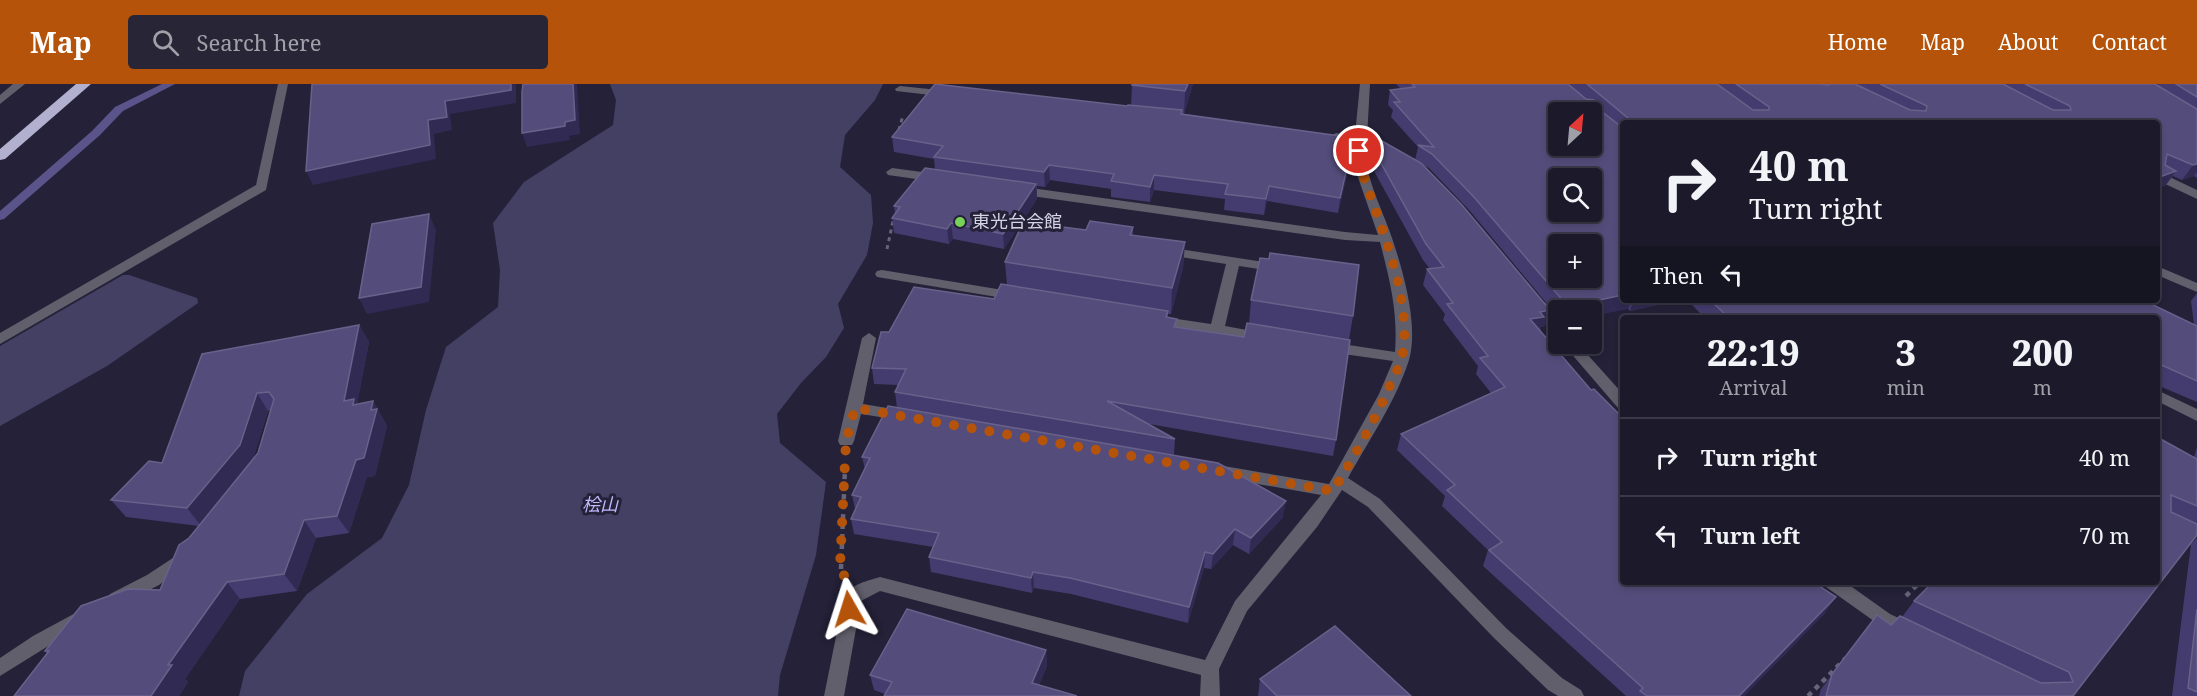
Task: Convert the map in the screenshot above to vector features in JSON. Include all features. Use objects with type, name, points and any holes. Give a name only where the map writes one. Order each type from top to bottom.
[{"type":"highway","points":[[0,156],[84,84]]},
{"type":"street","points":[[0,101],[20,84]]},
{"type":"street","points":[[0,339],[262,187],[283,84]]},
{"type":"street","points":[[1210,696],[1210,669],[1241,606],[1311,522],[1336,486],[1387,394],[1402,358],[1404,323],[1398,284],[1386,239],[1359,163],[1359,139],[1365,84]]},
{"type":"street","points":[[900,88],[959,95]]},
{"type":"street","points":[[1324,135],[1359,139],[1397,157]]},
{"type":"street","points":[[892,172],[950,180]]},
{"type":"street","points":[[2160,176],[2197,195]]},
{"type":"street","points":[[1008,188],[1346,236],[1386,239]]},
{"type":"street","points":[[1150,249],[1288,269]]},
{"type":"street","points":[[1217,330],[1233,261]]},
{"type":"street","points":[[2160,271],[2197,288]]},
{"type":"street","points":[[882,274],[1032,299]]},
{"type":"street","points":[[1530,294],[1548,317]]},
{"type":"street","points":[[1147,318],[1275,338]]},
{"type":"street","points":[[846,441],[869,339]]},
{"type":"street","points":[[1309,344],[1402,358]]},
{"type":"street","points":[[1579,354],[1620,401]]},
{"type":"street","points":[[2160,397],[2197,416]]},
{"type":"street","points":[[855,408],[925,420]]},
{"type":"street","points":[[1205,469],[1336,486],[1374,503],[1500,633],[1555,684],[1574,696]]},
{"type":"street","points":[[0,668],[39,640],[153,580],[195,549]]},
{"type":"street","points":[[834,696],[853,597],[864,589],[880,584],[1210,669]]},
{"type":"street","points":[[1836,585],[1884,619],[1927,640]]},
{"type":"path","points":[[846,441],[840,566],[853,597]]},
{"type":"green space","name":"桧山","points":[[610,84],[883,84],[875,100],[845,135],[840,167],[871,195],[873,223],[867,255],[838,304],[844,328],[826,357],[801,383],[777,414],[780,443],[826,482],[816,555],[780,675],[778,696],[239,696],[245,671],[307,594],[382,538],[409,485],[426,410],[446,347],[498,307],[500,270],[493,223],[524,182],[613,125],[616,100]]},
{"type":"green space","points":[[123,275],[197,298],[198,303],[107,366],[0,426],[0,346]]},
{"type":"building","points":[[312,84],[511,84],[511,90],[445,101],[447,117],[428,120],[430,145],[306,171]]},
{"type":"building","points":[[523,84],[573,84],[575,120],[565,122],[565,126],[522,133]]},
{"type":"building","points":[[935,84],[1182,110],[1181,114],[1354,138],[1340,198],[1269,186],[1266,199],[1225,194],[1228,184],[1154,175],[1150,187],[1111,181],[1114,174],[1049,165],[1044,172],[934,157],[943,146],[892,137]]},
{"type":"building","points":[[1132,84],[1188,84],[1185,91]]},
{"type":"building","points":[[1412,84],[1568,84],[1586,99],[1594,100],[1594,102],[1548,102],[1548,156],[1602,156],[1602,112],[1620,126],[1620,296],[1599,300],[1562,300],[1552,288],[1602,288],[1602,234],[1548,234],[1548,283],[1473,196],[1432,154],[1418,145],[1434,147],[1394,102],[1400,102],[1390,90],[1415,87]]},
{"type":"building","points":[[1587,84],[1717,84],[1753,110],[1769,110],[1769,107],[1736,84],[1855,84],[1910,110],[1926,111],[1927,106],[1880,84],[2003,84],[2053,110],[2071,110],[2070,106],[2025,84],[2155,84],[2197,109],[2197,164],[2193,165],[2167,154],[2165,165],[2176,171],[2160,177],[2160,120],[1629,119]]},
{"type":"building","points":[[2176,84],[2197,84],[2197,97]]},
{"type":"building","points":[[1371,140],[1382,141],[1421,163],[1462,205],[1548,308],[1548,310],[1540,312],[1544,317],[1530,319],[1548,340],[1548,354],[1560,354],[1591,390],[1594,389],[1620,415],[1620,585],[1818,585],[1836,597],[1739,696],[1647,696],[1640,691],[1643,688],[1489,550],[1502,542],[1447,490],[1455,485],[1401,434],[1505,387],[1480,358],[1488,356],[1447,304],[1453,303],[1427,269],[1444,267],[1426,244],[1372,147]]},
{"type":"building","points":[[925,168],[1036,184],[1003,234],[951,223],[947,229],[892,218],[900,207],[894,206]]},
{"type":"building","points":[[429,214],[421,287],[359,298],[372,224]]},
{"type":"building","points":[[1090,221],[1133,227],[1130,235],[1185,242],[1172,288],[1005,262],[1023,222],[1086,230]]},
{"type":"building","points":[[1270,253],[1359,265],[1353,316],[1251,300],[1260,258],[1269,259]]},
{"type":"building","points":[[1001,284],[1168,311],[1166,317],[1177,319],[1174,327],[1244,337],[1247,323],[1350,340],[1336,440],[1107,401],[1175,439],[895,392],[906,369],[872,368],[881,332],[889,332],[914,287],[994,299]]},
{"type":"building","points":[[1713,303],[2149,303],[2197,326],[2197,381],[2160,364],[2160,315],[1726,315]]},
{"type":"building","points":[[359,325],[344,401],[354,399],[353,405],[373,401],[371,410],[377,409],[364,458],[356,460],[337,516],[304,520],[284,574],[227,582],[168,665],[172,665],[151,696],[14,696],[49,651],[45,651],[81,606],[128,589],[160,590],[179,545],[189,538],[258,453],[274,399],[269,392],[257,393],[240,445],[187,508],[111,500],[149,461],[162,463],[202,354]]},
{"type":"building","points":[[888,406],[1218,463],[1286,501],[1251,538],[1235,529],[1213,554],[1205,552],[1189,607],[1070,578],[1033,572],[1031,578],[929,557],[939,533],[851,519],[861,497],[852,495],[870,458],[862,457]]},
{"type":"building","points":[[2160,439],[2197,459],[2197,506],[2171,495],[2171,512],[2197,524],[2197,535],[2160,583]]},
{"type":"building","points":[[1930,585],[2158,585],[2073,696],[1826,696],[1832,674],[1877,615],[1891,625],[1900,616],[2041,683],[2073,682],[2069,672],[1914,601]]},
{"type":"building","points":[[907,609],[1046,650],[1032,683],[1077,696],[884,696],[892,682],[870,675]]},
{"type":"building","points":[[2197,609],[2197,692],[2188,688]]},
{"type":"building","points":[[1335,626],[1411,696],[1277,696],[1260,679]]},
{"type":"waterway","points":[[0,217],[96,133],[119,109],[170,84]]},
{"type":"place","name":"東光台会館","points":[[960,222]]},
{"type":"route","points":[[849,609],[853,597],[840,566],[846,441],[855,408],[1333,491],[1387,394],[1402,358],[1404,323],[1398,284],[1386,239],[1359,163],[1359,151]]}]
